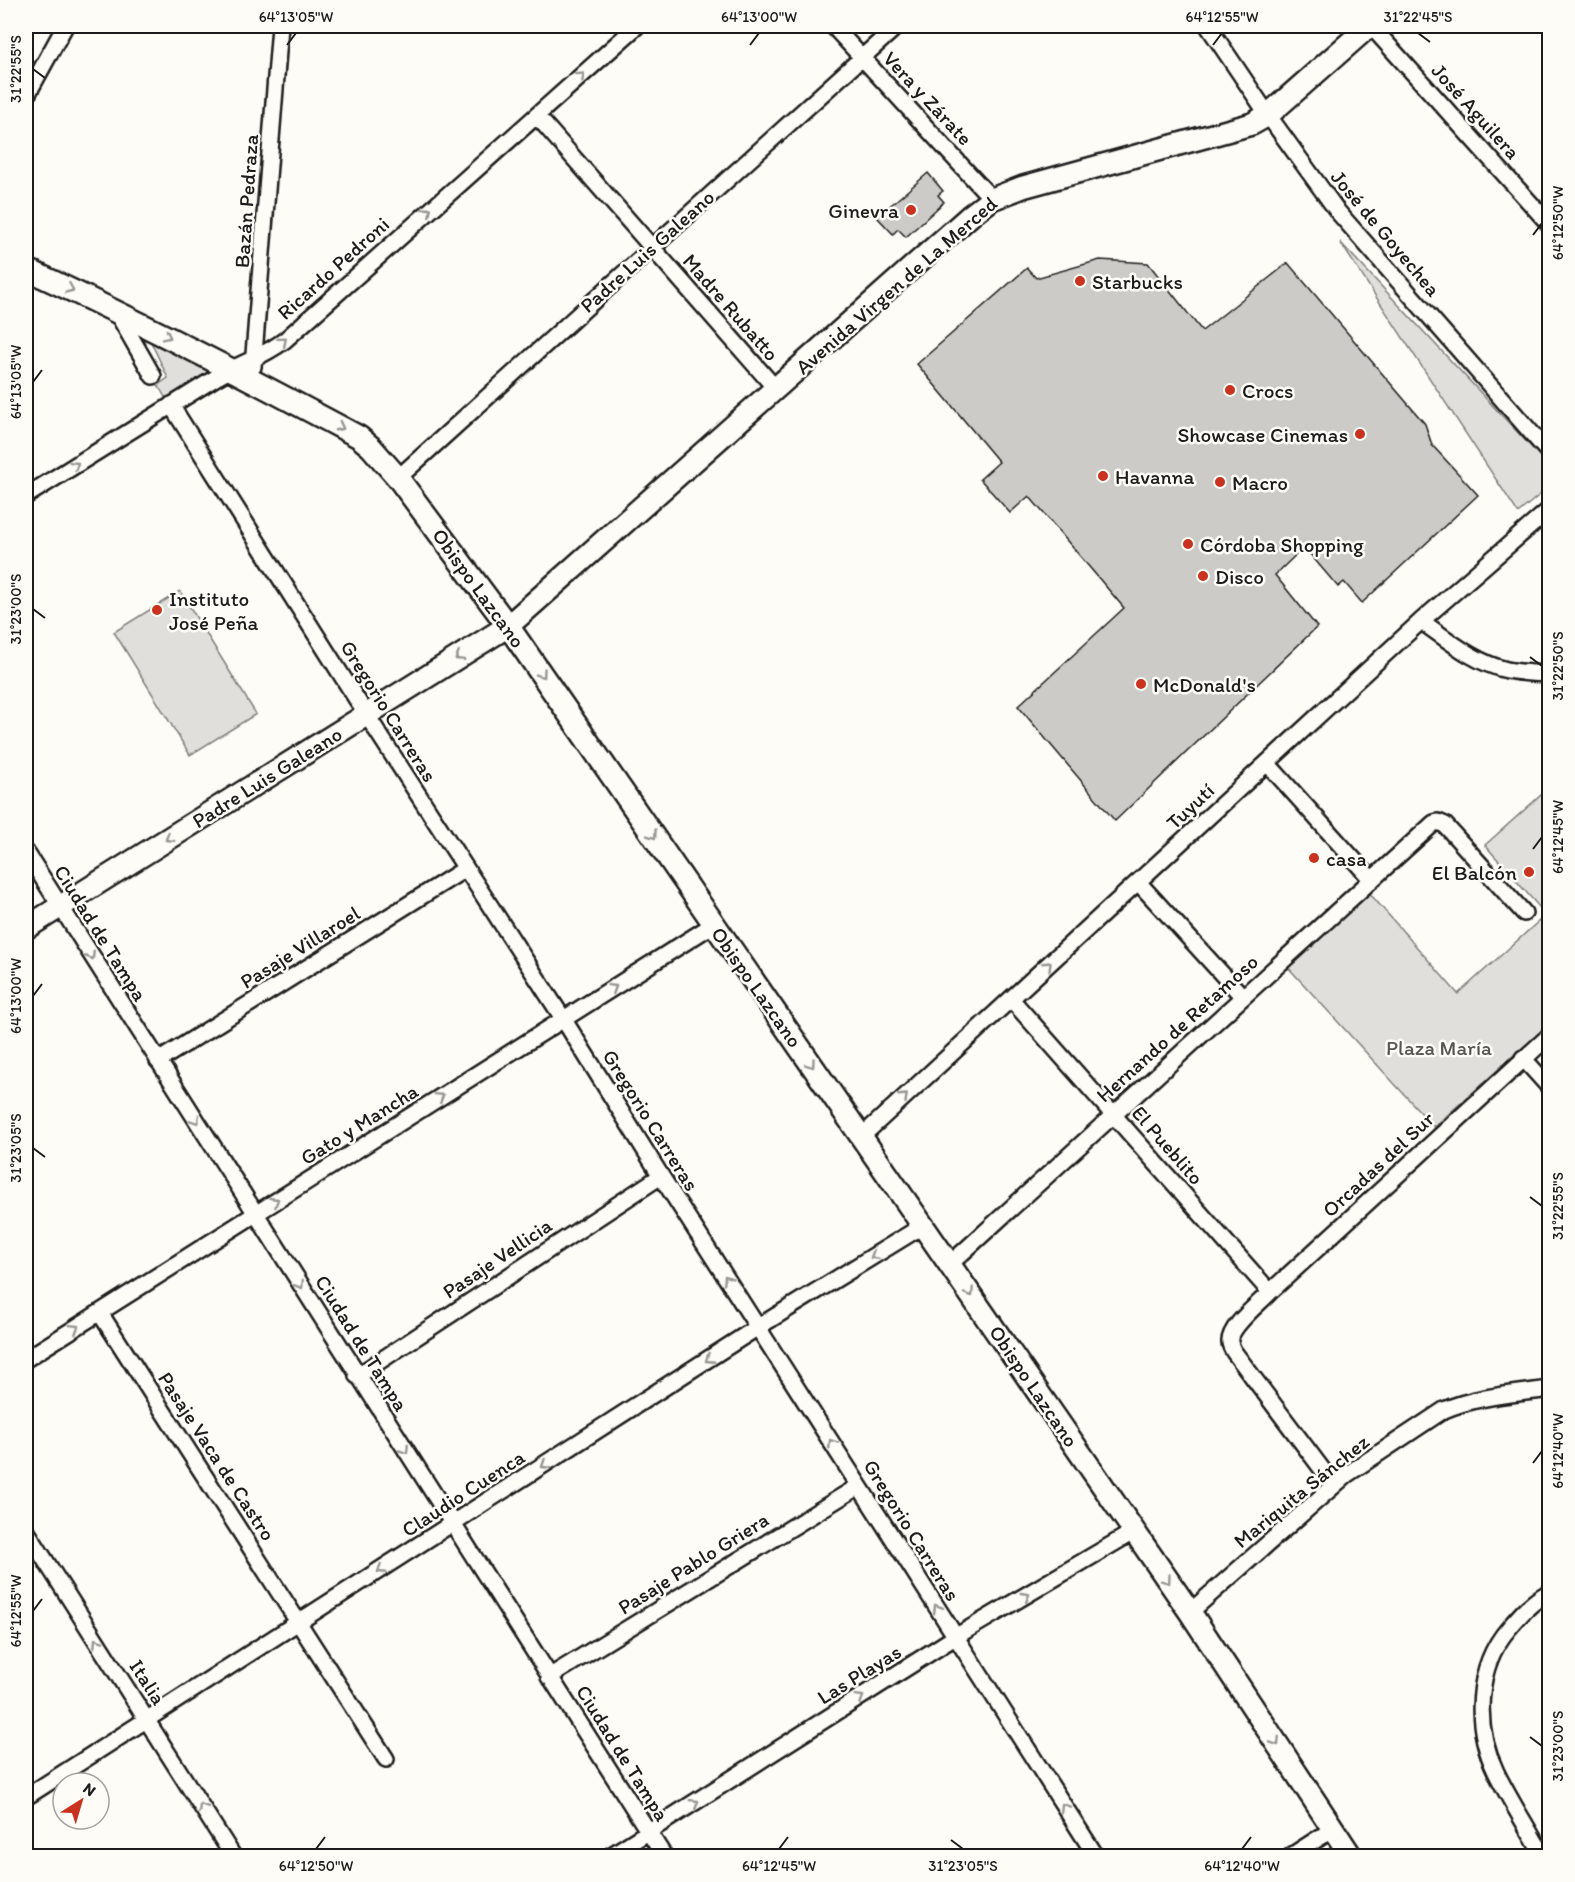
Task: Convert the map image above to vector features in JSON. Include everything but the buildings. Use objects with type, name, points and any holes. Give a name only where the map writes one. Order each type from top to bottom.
[{"type":"main road","name":"Avenida Virgen de La Merced","points":[[508,626],[971,215],[992,199],[1023,187],[1252,124],[1268,115],[1370,26]]},
{"type":"main road","name":"Obispo Lazcano","points":[[26,269],[245,368],[359,437],[371,447],[398,478],[508,626],[924,1225],[1133,1533],[1190,1612],[1351,1857]]},
{"type":"main road","name":"Padre Luis Galeano","points":[[26,928],[508,626]]},
{"type":"street","points":[[26,98],[65,26]]},
{"type":"street","name":"Bazán Pedraza","points":[[245,368],[280,26]]},
{"type":"street","name":"Ricardo Pedroni","points":[[26,496],[171,405],[245,368],[267,354],[637,26]]},
{"type":"street","name":"Vera y Zárate","points":[[833,26],[992,199]]},
{"type":"street","name":"Padre Luis Galeano","points":[[398,478],[897,26]]},
{"type":"street","name":"José de Goyechea","points":[[1208,26],[1268,115],[1338,212],[1550,454]]},
{"type":"street","name":"José Aguilera","points":[[1370,26],[1550,225]]},
{"type":"street","name":"Madre Rubatto","points":[[537,116],[776,389]]},
{"type":"street","points":[[115,310],[153,376]]},
{"type":"street","name":"Gregorio Carreras","points":[[171,405],[1096,1857]]},
{"type":"street","name":"Tuyutí","points":[[861,1137],[1421,621],[1550,509]]},
{"type":"street","points":[[1421,621],[1484,662],[1506,670],[1550,674]]},
{"type":"street","points":[[1267,763],[1372,880]]},
{"type":"street","name":"Hernando de Retamoso","points":[[950,1264],[1434,823],[1445,825],[1524,913]]},
{"type":"street","name":"Ciudad de Tampa","points":[[26,852],[664,1857]]},
{"type":"street","name":"Pasaje Villaroel","points":[[158,1061],[465,869]]},
{"type":"street","points":[[1138,882],[1243,997]]},
{"type":"street","name":"Gato y Mancha","points":[[26,1359],[714,924]]},
{"type":"street","name":"El Pueblito","points":[[1011,999],[1270,1292]]},
{"type":"street","name":"Orcadas del Sur","points":[[1334,1485],[1234,1352],[1230,1343],[1231,1335],[1270,1292],[1550,1035]]},
{"type":"street","points":[[1523,1059],[1550,1088]]},
{"type":"street","name":"Pasaje Vellicia","points":[[357,1376],[661,1176]]},
{"type":"street","name":"Claudio Cuenca","points":[[26,1797],[758,1328],[924,1225]]},
{"type":"street","name":"Pasaje Vaca de Castro","points":[[100,1313],[386,1758]]},
{"type":"street","name":"Mariquita Sánchez","points":[[1190,1612],[1346,1475],[1444,1410],[1457,1404],[1550,1389]]},
{"type":"street","name":"Pasaje Pablo Griera","points":[[549,1677],[859,1486]]},
{"type":"street","name":"Italia","points":[[26,1530],[233,1857]]},
{"type":"street","name":"Las Playas","points":[[610,1857],[956,1638],[1133,1533]]},
{"type":"street","points":[[1543,1857],[1495,1770],[1486,1741],[1481,1700],[1482,1684],[1488,1666],[1505,1633],[1531,1605],[1550,1592]]},
{"type":"street","points":[[1291,1857],[1333,1829]]},
{"type":"green space","points":[[1340,242],[1549,466],[1549,487],[1518,513]]},
{"type":"green space","points":[[151,342],[211,371],[166,399],[158,385],[168,378]]},
{"type":"green space","points":[[180,591],[256,714],[190,755],[114,632]]},
{"type":"green space","name":"El Balcón","points":[[1549,788],[1549,900],[1540,908],[1485,845]]},
{"type":"green space","name":"Plaza María","points":[[1364,887],[1458,994],[1549,912],[1549,1024],[1434,1127],[1285,964]]},
{"type":"place","name":"Ginevra","points":[[911,210]]},
{"type":"place","name":"Starbucks","points":[[1080,281]]},
{"type":"place","name":"Crocs","points":[[1230,390]]},
{"type":"place","name":"Showcase Cinemas","points":[[1360,434]]},
{"type":"place","name":"Havanna","points":[[1103,476]]},
{"type":"place","name":"Macro","points":[[1220,482]]},
{"type":"place","name":"Córdoba Shopping","points":[[1188,544]]},
{"type":"place","name":"Disco","points":[[1203,576]]},
{"type":"place","name":"Instituto José Peña","points":[[157,610]]},
{"type":"place","name":"McDonald's","points":[[1141,684]]},
{"type":"place","name":"casa","points":[[1314,858]]},
{"type":"place","name":"El Balcón","points":[[1529,872]]}]
